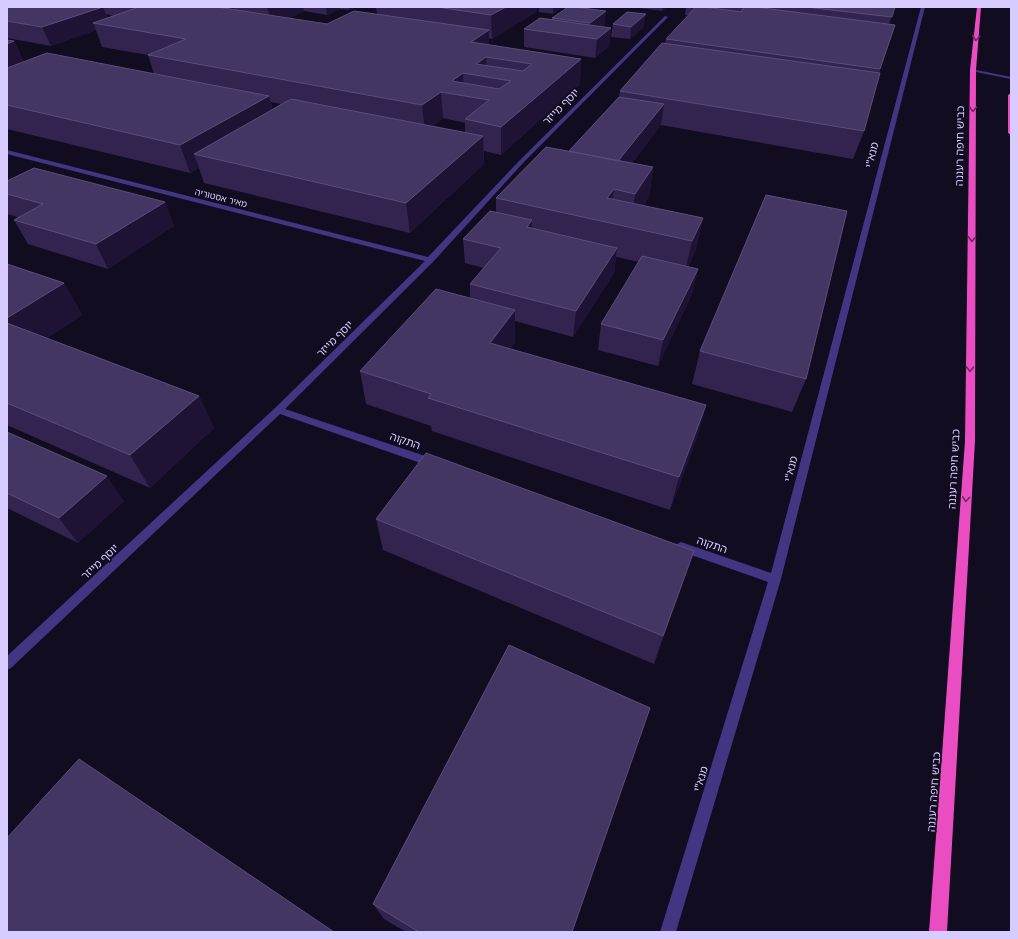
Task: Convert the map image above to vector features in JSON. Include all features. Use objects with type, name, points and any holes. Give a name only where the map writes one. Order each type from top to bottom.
[{"type":"highway","name":"כביש חיפה רעננה","points":[[938,932],[970,442],[973,70],[980,7]]},
{"type":"highway","points":[[1011,95],[1011,133]]},
{"type":"street","name":"מנא\"י","points":[[668,932],[775,579],[923,7]]},
{"type":"street","name":"יוסף מייזר","points":[[7,664],[278,410],[430,260],[521,162],[666,17]]},
{"type":"street","points":[[973,70],[1011,73]]},
{"type":"street","points":[[973,70],[1011,78]]},
{"type":"street","name":"מאיר אסטוריה","points":[[7,152],[430,260]]},
{"type":"street","name":"התקוה","points":[[278,410],[444,466]]},
{"type":"street","name":"התקוה","points":[[669,543],[775,579]]},
{"type":"building","points":[[7,7],[103,7],[42,27],[7,21]]},
{"type":"building","points":[[139,7],[217,7],[327,24],[354,11],[489,30],[471,42],[581,59],[501,127],[465,119],[489,100],[441,92],[422,105],[148,55],[186,39],[93,23]],"holes":[[[486,57],[532,64],[523,71],[476,64]],[[463,73],[511,81],[499,89],[452,81]]]},
{"type":"building","points":[[437,7],[506,7],[491,15]]},
{"type":"building","points":[[568,7],[606,11],[590,23],[552,18]]},
{"type":"building","points":[[696,7],[741,12],[744,7],[755,7],[895,25],[880,69],[666,39]]},
{"type":"building","points":[[806,7],[895,7],[892,17]]},
{"type":"building","points":[[627,12],[646,14],[631,27],[613,24]]},
{"type":"building","points":[[540,18],[611,28],[597,39],[524,29]]},
{"type":"building","points":[[7,40],[14,41],[7,44]]},
{"type":"building","points":[[662,43],[880,73],[864,131],[620,91]]},
{"type":"building","points":[[47,53],[269,96],[180,145],[7,105],[7,68]]},
{"type":"building","points":[[619,97],[664,104],[618,161],[569,151]]},
{"type":"building","points":[[291,99],[483,136],[406,203],[194,154]]},
{"type":"building","points":[[546,147],[653,167],[635,194],[614,189],[607,198],[703,218],[692,241],[496,198]]},
{"type":"building","points":[[34,168],[165,202],[96,244],[14,220],[43,204],[7,194],[7,181]]},
{"type":"building","points":[[766,195],[847,211],[806,379],[700,351]]},
{"type":"building","points":[[490,211],[532,220],[527,227],[617,248],[576,311],[470,284],[501,248],[463,239]]},
{"type":"building","points":[[642,256],[698,269],[663,340],[601,324]]},
{"type":"building","points":[[7,264],[64,283],[7,318]]},
{"type":"building","points":[[436,289],[515,310],[490,343],[706,405],[679,477],[428,398],[431,394],[360,371]]},
{"type":"building","points":[[7,323],[199,396],[130,455],[7,403]]},
{"type":"building","points":[[7,432],[107,476],[59,518],[7,493]]},
{"type":"building","points":[[426,453],[694,551],[663,636],[376,519]]},
{"type":"building","points":[[509,645],[650,708],[572,932],[419,932],[373,904]]},
{"type":"building","points":[[79,759],[334,932],[7,932],[7,838]]}]
